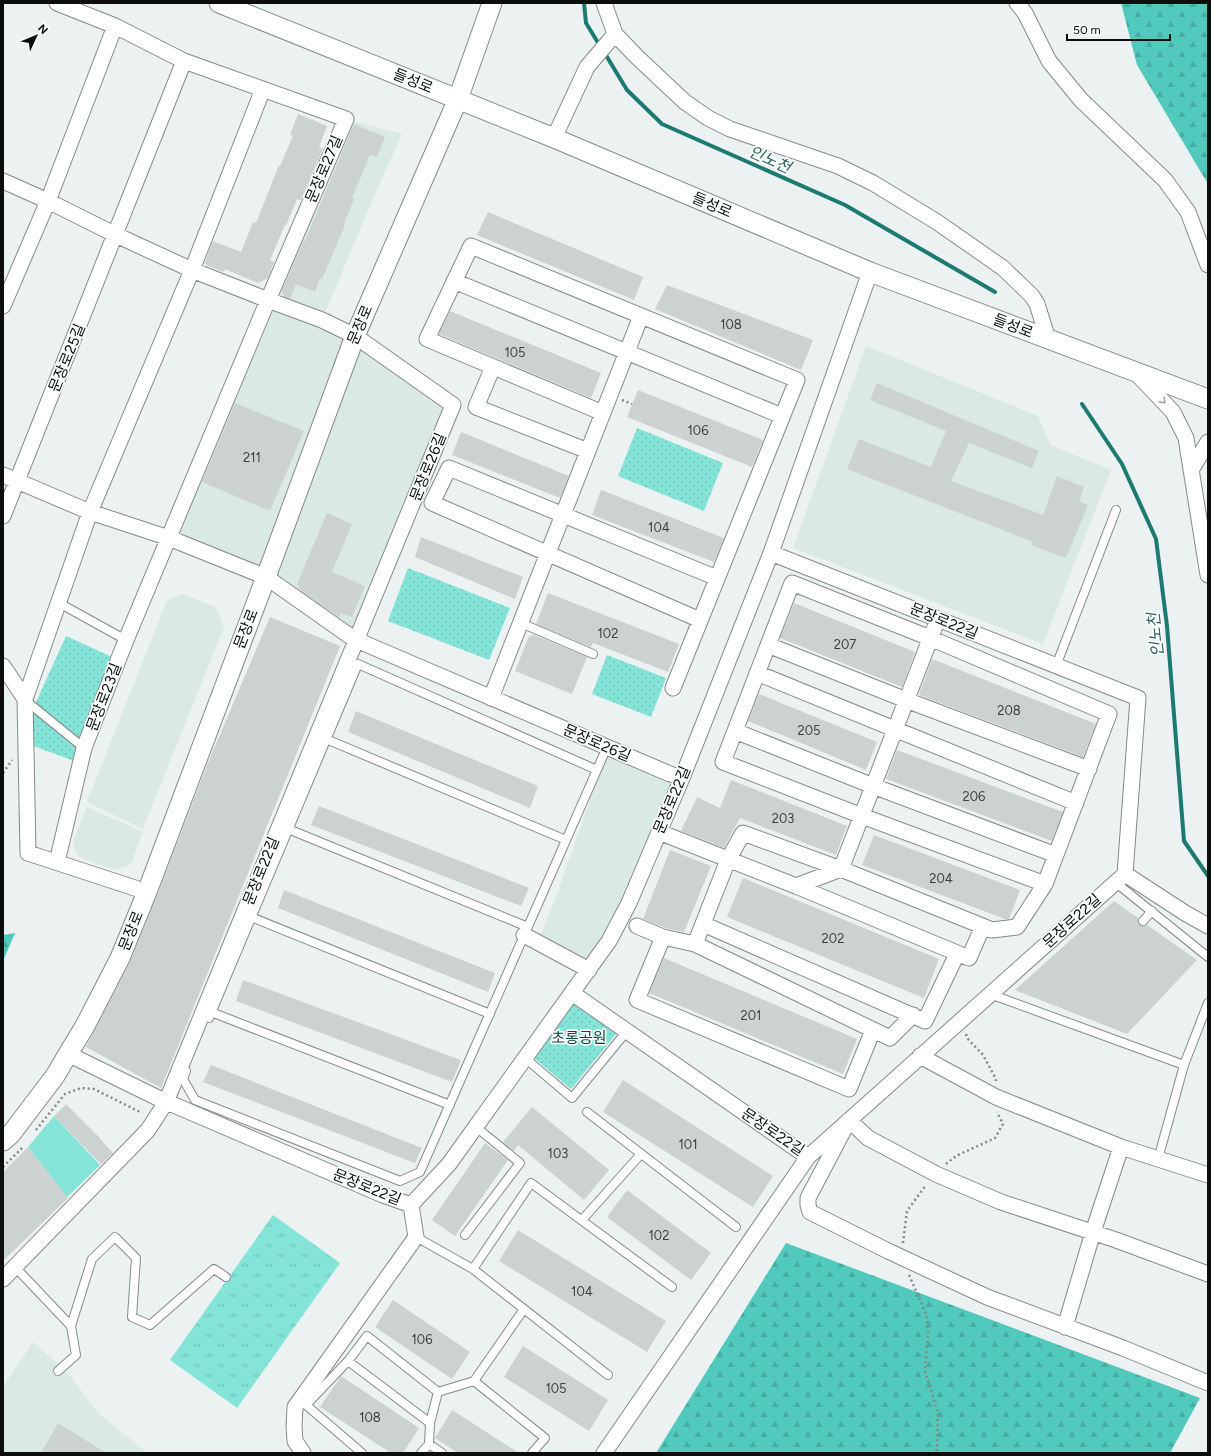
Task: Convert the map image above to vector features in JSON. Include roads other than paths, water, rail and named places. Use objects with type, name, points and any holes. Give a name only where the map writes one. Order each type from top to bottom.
[{"type":"street","name":"문장로27길","points":[[57,3],[115,26],[184,61],[346,119],[268,300]]},
{"type":"street","name":"들성로","points":[[219,3],[554,138],[870,272],[1208,399]]},
{"type":"street","name":"문장로","points":[[3,1141],[11,1134],[55,1076],[85,1026],[120,958],[147,892],[355,336],[458,99],[492,3]]},
{"type":"street","points":[[604,3],[612,38],[637,57],[685,102],[708,118],[730,129],[838,166],[873,183],[931,218],[1003,268],[1032,296],[1037,304],[1048,339]]},
{"type":"street","points":[[1017,3],[1025,13],[1050,61],[1081,100],[1165,180],[1188,212],[1208,265]]},
{"type":"street","points":[[3,306],[48,200],[115,26]]},
{"type":"street","points":[[554,138],[587,67],[612,38]]},
{"type":"street","points":[[116,234],[184,61]]},
{"type":"street","points":[[147,892],[28,853],[25,699],[90,512],[192,270],[263,89]]},
{"type":"street","points":[[3,181],[48,200],[192,270],[322,320],[355,336]]},
{"type":"street","name":"문장로25길","points":[[17,481],[116,234]]},
{"type":"street","points":[[603,414],[427,340],[471,246],[797,380],[673,688]]},
{"type":"street","name":"문장로22길","points":[[68,1054],[166,1102],[383,1195],[411,1204],[449,1164],[476,1127],[609,941],[629,903],[682,778],[771,553],[870,272]]},
{"type":"street","points":[[454,281],[782,416]]},
{"type":"street","points":[[168,538],[268,300]]},
{"type":"street","points":[[491,698],[641,316]]},
{"type":"street","name":"문장로26길","points":[[355,336],[453,405],[357,640]]},
{"type":"street","points":[[493,367],[476,407],[588,451]]},
{"type":"street","points":[[1136,373],[1173,412],[1186,438],[1191,470],[1202,509],[1208,575]]},
{"type":"street","points":[[1191,470],[1208,442]]},
{"type":"street","points":[[700,620],[432,503],[449,468],[717,578]]},
{"type":"street","points":[[3,475],[90,512],[168,538],[266,577]]},
{"type":"street","points":[[3,516],[17,481]]},
{"type":"street","name":"문장로23길","points":[[57,862],[84,748],[168,538]]},
{"type":"street","name":"문장로22길","points":[[572,993],[808,1157],[1120,878],[1138,698],[771,553]]},
{"type":"street","name":"문장로26길","points":[[266,577],[357,640],[607,748],[682,778]]},
{"type":"street","points":[[695,944],[728,860],[743,832],[841,869],[992,930],[1017,927],[1045,884],[1109,714],[930,638],[792,583],[724,762],[862,816],[1045,884]]},
{"type":"street","points":[[796,886],[841,869],[938,619]]},
{"type":"street","name":"문장로22길","points":[[166,1102],[357,640]]},
{"type":"street","points":[[768,645],[906,700],[1089,769]]},
{"type":"street","points":[[3,666],[25,699]]},
{"type":"street","points":[[758,673],[1076,802]]},
{"type":"street","points":[[735,731],[873,786],[1056,855]]},
{"type":"street","points":[[659,832],[796,886],[969,958],[983,926]]},
{"type":"street","points":[[1120,878],[1208,926]]},
{"type":"street","points":[[703,924],[925,1021],[957,954]]},
{"type":"street","points":[[637,926],[663,937],[695,944],[890,1038],[913,1015]]},
{"type":"street","points":[[526,931],[589,970]]},
{"type":"street","points":[[663,937],[637,1000],[849,1089],[873,1030]]},
{"type":"street","points":[[920,1056],[996,1097],[1122,1147],[1208,1175]]},
{"type":"street","points":[[3,1279],[148,1130],[166,1102]]},
{"type":"street","points":[[1208,1274],[1093,1232],[1001,1202],[936,1174],[868,1138],[849,1120],[808,1198],[810,1212],[904,1259],[987,1297],[1123,1348],[1208,1383]]},
{"type":"street","points":[[1066,1327],[1093,1232],[1122,1147]]},
{"type":"street","points":[[604,1453],[808,1157]]},
{"type":"street","points":[[303,1453],[295,1441],[295,1407],[416,1237],[411,1204]]},
{"type":"lane","points":[[1056,666],[1116,510]]},
{"type":"lane","points":[[59,603],[126,640]]},
{"type":"lane","points":[[520,622],[593,654]]},
{"type":"lane","points":[[597,770],[358,664],[183,1079],[195,1100],[400,1181],[420,1172],[607,748]]},
{"type":"lane","points":[[25,699],[84,748]]},
{"type":"lane","points":[[326,739],[566,840]]},
{"type":"lane","points":[[288,829],[526,931]]},
{"type":"lane","points":[[1120,878],[1152,911],[1208,957]]},
{"type":"lane","points":[[1143,921],[1152,911]]},
{"type":"lane","points":[[251,917],[490,1014]]},
{"type":"lane","points":[[990,994],[1184,1065]]},
{"type":"lane","points":[[1158,1159],[1184,1065],[1208,1003]]},
{"type":"lane","points":[[211,1012],[450,1105]]},
{"type":"lane","points":[[525,1058],[572,1098],[627,1031]]},
{"type":"lane","points":[[587,1112],[736,1227]]},
{"type":"lane","points":[[465,1236],[520,1163],[476,1127]]},
{"type":"lane","points":[[582,1220],[642,1154]]},
{"type":"lane","points":[[473,1269],[531,1183],[672,1287]]},
{"type":"lane","points":[[58,1371],[76,1355],[71,1326],[92,1259],[115,1237],[136,1258],[132,1317],[150,1325],[214,1269],[226,1277]]},
{"type":"lane","points":[[416,1237],[473,1269],[608,1375]]},
{"type":"lane","points":[[15,1267],[71,1326]]},
{"type":"lane","points":[[438,1392],[474,1381],[524,1309]]},
{"type":"lane","points":[[362,1453],[306,1405],[348,1361],[367,1336],[438,1392]]},
{"type":"lane","points":[[348,1361],[430,1424]]},
{"type":"lane","points":[[474,1381],[545,1438],[532,1453]]},
{"type":"lane","points":[[421,1453],[429,1444],[430,1424],[438,1392]]},
{"type":"lane","points":[[429,1444],[442,1453]]},
{"type":"waterway","name":"인노천","points":[[584,3],[586,23],[600,46]]},
{"type":"waterway","name":"인노천","points":[[604,52],[627,90],[662,124],[845,205],[995,292]]},
{"type":"waterway","name":"인노천","points":[[1082,404],[1122,464],[1156,539],[1167,626],[1184,841],[1208,876]]},
{"type":"park label","name":"초롱공원","points":[[579,1038]]}]
